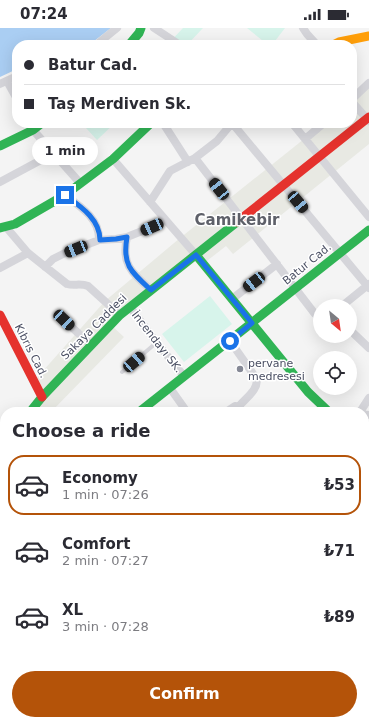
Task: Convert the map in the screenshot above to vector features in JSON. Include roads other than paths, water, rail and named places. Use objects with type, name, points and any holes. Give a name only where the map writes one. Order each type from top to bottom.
[{"type":"main road","points":[[133,40],[141,28]]},
{"type":"main road","points":[[349,40],[369,36]]},
{"type":"main road","name":"Sakaya Caddesi","points":[[357,127],[368,119]]},
{"type":"main road","points":[[0,146],[29,128]]},
{"type":"main road","points":[[3,227],[20,222],[65,195],[113,159],[146,128]]},
{"type":"main road","name":"Sakaya Caddesi","points":[[34,407],[120,315],[283,184],[356,128]]},
{"type":"main road","name":"Batur Cad.","points":[[145,407],[369,230]]},
{"type":"main road","points":[[196,255],[308,392],[324,407]]},
{"type":"main road","name":"Kıbrıs Cad.","points":[[0,315],[42,397]]},
{"type":"street","points":[[102,40],[117,28]]},
{"type":"street","points":[[154,28],[172,40]]},
{"type":"street","points":[[303,28],[313,40]]},
{"type":"street","points":[[367,28],[369,36]]},
{"type":"street","points":[[4,82],[12,92]]},
{"type":"street","points":[[357,94],[369,83]]},
{"type":"street","points":[[357,107],[368,119]]},
{"type":"street","points":[[34,128],[80,183]]},
{"type":"street","points":[[167,128],[191,160],[241,218],[313,311]]},
{"type":"street","points":[[150,202],[170,171],[191,160],[217,141],[228,128]]},
{"type":"street","points":[[236,128],[368,286],[351,299]]},
{"type":"street","points":[[296,128],[369,217]]},
{"type":"street","points":[[305,139],[318,128]]},
{"type":"street","points":[[0,182],[54,153]]},
{"type":"street","points":[[113,159],[196,255]]},
{"type":"street","points":[[65,195],[92,218],[100,233],[100,240]]},
{"type":"street","points":[[45,267],[53,259],[100,240],[127,237],[152,227],[164,219]]},
{"type":"street","points":[[3,227],[28,253],[67,284],[73,286],[82,284],[88,286],[120,315]]},
{"type":"street","points":[[127,237],[125,256],[128,264],[132,272],[151,290]]},
{"type":"street","points":[[0,268],[28,253]]},
{"type":"street","points":[[232,299],[277,264]]},
{"type":"street","name":"İncendayı SK.","points":[[130,307],[184,376]]},
{"type":"street","points":[[64,320],[91,345]]},
{"type":"street","points":[[357,337],[369,348]]},
{"type":"street","points":[[230,341],[258,382],[242,402],[241,407]]},
{"type":"street","points":[[170,388],[181,407]]},
{"type":"street","points":[[363,407],[369,398]]},
{"type":"lane","points":[[122,372],[156,342]]},
{"type":"water","points":[[0,28],[111,28],[95,40],[12,40],[12,71],[0,77]]},
{"type":"place","name":"pervane medresesi","points":[[240,369]]},
{"type":"district","name":"Camikebir","points":[[237,220]]}]
